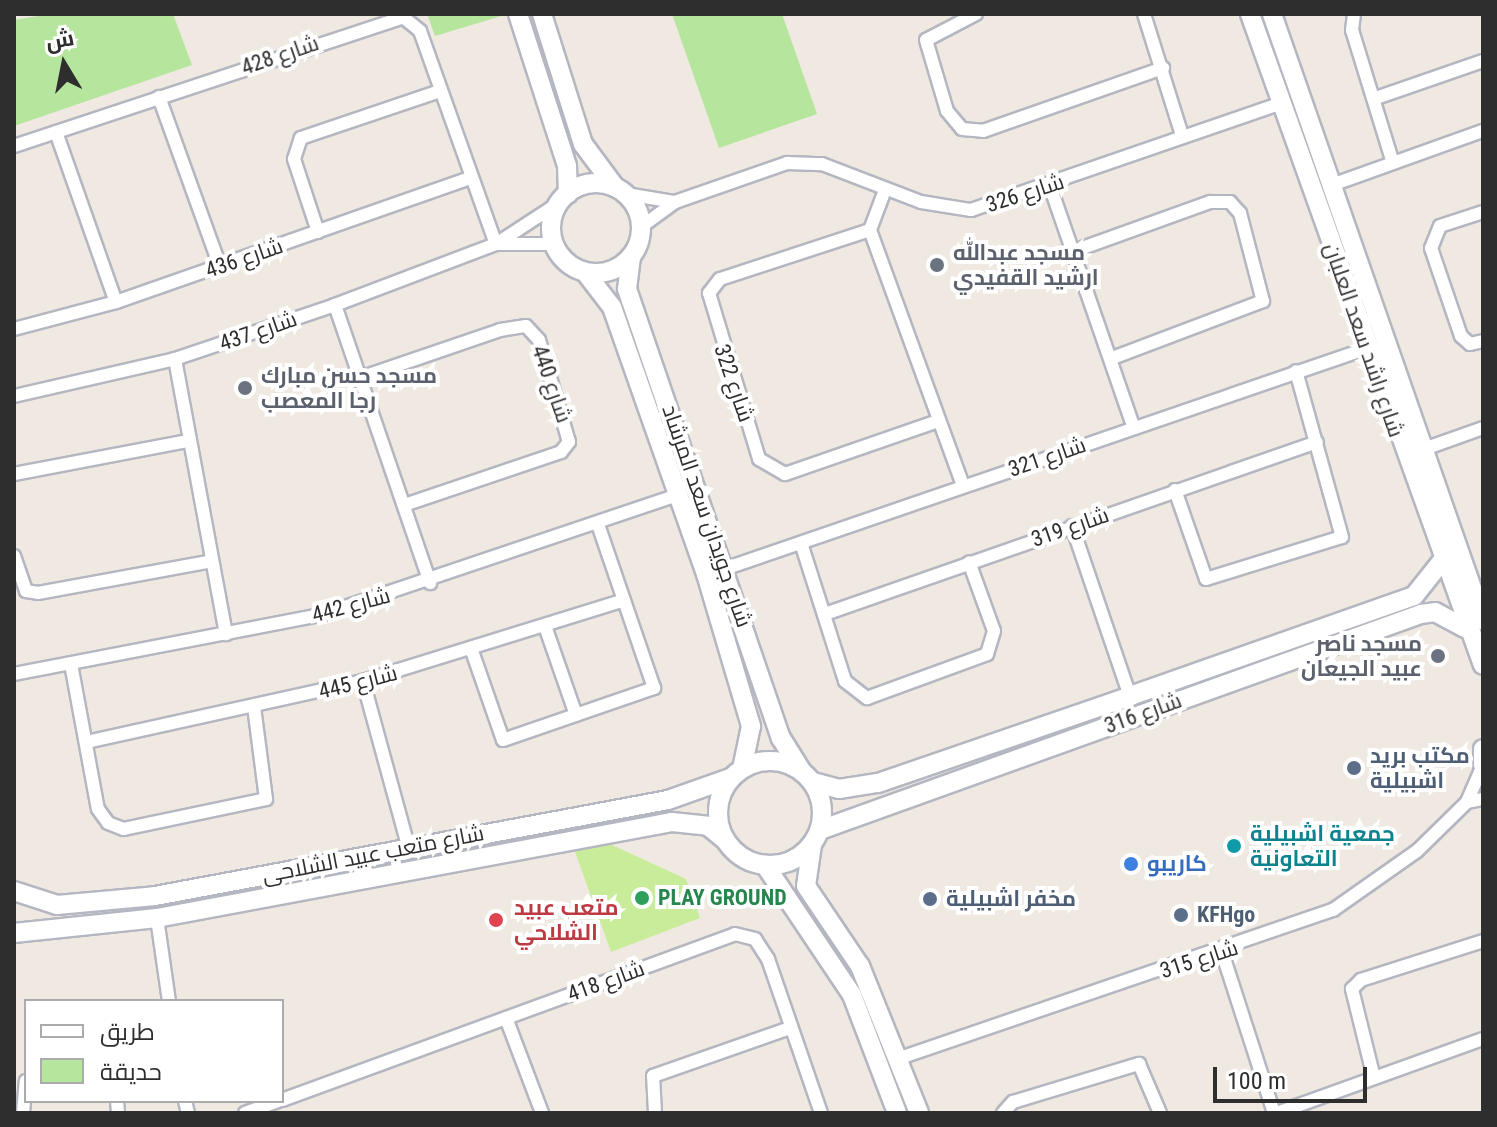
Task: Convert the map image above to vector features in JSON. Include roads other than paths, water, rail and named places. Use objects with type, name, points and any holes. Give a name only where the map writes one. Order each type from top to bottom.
[{"type":"street","points":[[518,14],[567,166],[554,244],[585,272],[610,271],[631,257],[641,227],[620,191],[583,144],[542,14]]},
{"type":"street","points":[[976,14],[926,40],[947,111],[962,129],[983,131],[1163,68]]},
{"type":"street","points":[[1144,14],[1182,135]]},
{"type":"street","name":"شارع راشد سعد العلبان","points":[[1250,14],[1441,562],[1465,628],[1483,665]]},
{"type":"street","name":"شارع راشد سعد العلبان","points":[[1272,14],[1329,186],[1483,620]]},
{"type":"street","points":[[1354,14],[1352,30],[1376,98],[1393,163]]},
{"type":"street","name":"شارع 428","points":[[14,146],[403,17],[420,31],[496,244]]},
{"type":"street","points":[[1376,98],[1483,61]]},
{"type":"street","points":[[318,232],[294,159],[301,138],[440,91]]},
{"type":"street","points":[[159,97],[220,266]]},
{"type":"street","name":"شارع 326","points":[[641,227],[675,202],[787,163],[822,164],[885,190],[971,210],[1050,186],[1182,135],[1281,103]]},
{"type":"street","points":[[1329,186],[1483,131]]},
{"type":"street","points":[[56,132],[116,302]]},
{"type":"street","name":"شارع 436","points":[[14,329],[116,302],[471,178]]},
{"type":"street","points":[[563,198],[590,184],[620,191]]},
{"type":"street","points":[[1050,186],[1134,428]]},
{"type":"street","points":[[885,190],[870,230],[935,422],[963,485]]},
{"type":"street","name":"شارع 326","points":[[620,191],[675,202]]},
{"type":"street","name":"شارع 437","points":[[14,396],[175,359],[335,305],[496,244],[563,198]]},
{"type":"street","points":[[1074,251],[1210,202],[1230,202],[1240,213],[1263,301],[1112,358]]},
{"type":"street","points":[[1483,212],[1440,226],[1431,248],[1461,336],[1470,344],[1483,341]]},
{"type":"street","name":"شارع 322","points":[[870,230],[720,279],[709,293],[759,459],[785,474],[935,422]]},
{"type":"street","name":"شارع 437","points":[[496,244],[554,244]]},
{"type":"street","name":"شارع جويدان سعد المرشاد","points":[[631,257],[627,289],[727,568],[781,738],[807,777]]},
{"type":"street","name":"شارع جويدان سعد المرشاد","points":[[585,272],[612,307],[747,709],[751,746],[736,774]]},
{"type":"street","points":[[335,305],[430,583]]},
{"type":"street","name":"شارع 440","points":[[360,378],[500,330],[526,326],[539,340],[569,442],[561,452],[404,505]]},
{"type":"street","name":"شارع 321","points":[[727,568],[1368,348]]},
{"type":"street","points":[[175,359],[187,441],[226,634]]},
{"type":"street","points":[[1175,490],[1197,566],[1217,581],[1342,537],[1296,371]]},
{"type":"street","points":[[1424,449],[1483,428]]},
{"type":"street","points":[[14,474],[187,441]]},
{"type":"street","name":"شارع 319","points":[[825,614],[1317,442]]},
{"type":"street","name":"شارع 442","points":[[14,674],[226,634],[430,583],[677,495]]},
{"type":"street","points":[[472,651],[503,740],[654,688],[598,524]]},
{"type":"street","points":[[1072,526],[1130,696]]},
{"type":"street","points":[[801,543],[845,681],[867,698],[987,654],[994,631],[969,562]]},
{"type":"street","points":[[14,556],[26,591],[38,593],[212,561]]},
{"type":"street","points":[[1441,562],[1414,596],[1421,614],[1435,612],[1465,628]]},
{"type":"street","name":"شارع 316","points":[[807,777],[839,789],[878,783],[1414,596]]},
{"type":"street","name":"شارع 445","points":[[86,742],[363,681],[472,651],[624,600]]},
{"type":"street","name":"شارع 316","points":[[816,838],[881,807],[1421,614]]},
{"type":"street","points":[[545,626],[576,715]]},
{"type":"street","points":[[71,664],[86,742],[108,823],[124,829],[256,806],[267,788],[254,707]]},
{"type":"street","points":[[363,681],[408,846]]},
{"type":"street","points":[[1483,749],[1483,765]]},
{"type":"street","points":[[897,1113],[852,995],[765,865],[724,839],[718,808],[736,774],[772,761],[807,777],[816,838],[806,886],[860,966],[900,1058],[919,1113]]},
{"type":"street","name":"شارع 315","points":[[900,1058],[1222,952],[1333,910],[1376,886],[1467,802],[1483,765]]},
{"type":"street","name":"شارع متعب عبيد الشلاحى","points":[[14,891],[57,905],[109,902],[668,800],[736,774]]},
{"type":"street","points":[[878,783],[873,797],[881,807]]},
{"type":"street","points":[[1467,802],[1483,799]]},
{"type":"street","name":"شارع متعب عبيد الشلاحى","points":[[14,933],[157,918],[672,822],[708,826],[724,839]]},
{"type":"street","points":[[765,865],[791,861],[816,838]]},
{"type":"street","points":[[157,918],[169,999]]},
{"type":"street","name":"شارع 418","points":[[284,1099],[735,934],[755,939],[768,959],[821,1113]]},
{"type":"street","points":[[1374,1078],[1352,989],[1361,980],[1483,941]]},
{"type":"street","points":[[1222,952],[1275,1113],[1483,1039]]},
{"type":"street","points":[[506,1018],[542,1113]]},
{"type":"street","points":[[655,1113],[653,1076],[790,1028]]},
{"type":"street","points":[[1003,1113],[1013,1102],[1139,1064],[1160,1113]]},
{"type":"street","name":"شارع 418","points":[[245,1113],[272,1103]]},
{"type":"place","name":"مسجد عبدالله ارشيد القفيدي","points":[[937,265]]},
{"type":"place","name":"مسجد حسن مبارك رجا المعصب","points":[[245,388]]},
{"type":"place","name":"مسجد ناصر عبيد الجيعان","points":[[1438,656]]},
{"type":"place","name":"مكتب بريد اشبيلية","points":[[1354,768]]},
{"type":"place","name":"جمعية اشبيلية التعاونية","points":[[1234,846]]},
{"type":"place","name":"كاريبو","points":[[1131,864]]},
{"type":"place","name":"PLAY GROUND","points":[[642,898]]},
{"type":"place","name":"مخفر اشبيلية","points":[[930,899]]},
{"type":"place","name":"KFHgo","points":[[1181,915]]},
{"type":"place","name":"متعب عبيد الشلاحي","points":[[496,920]]}]
